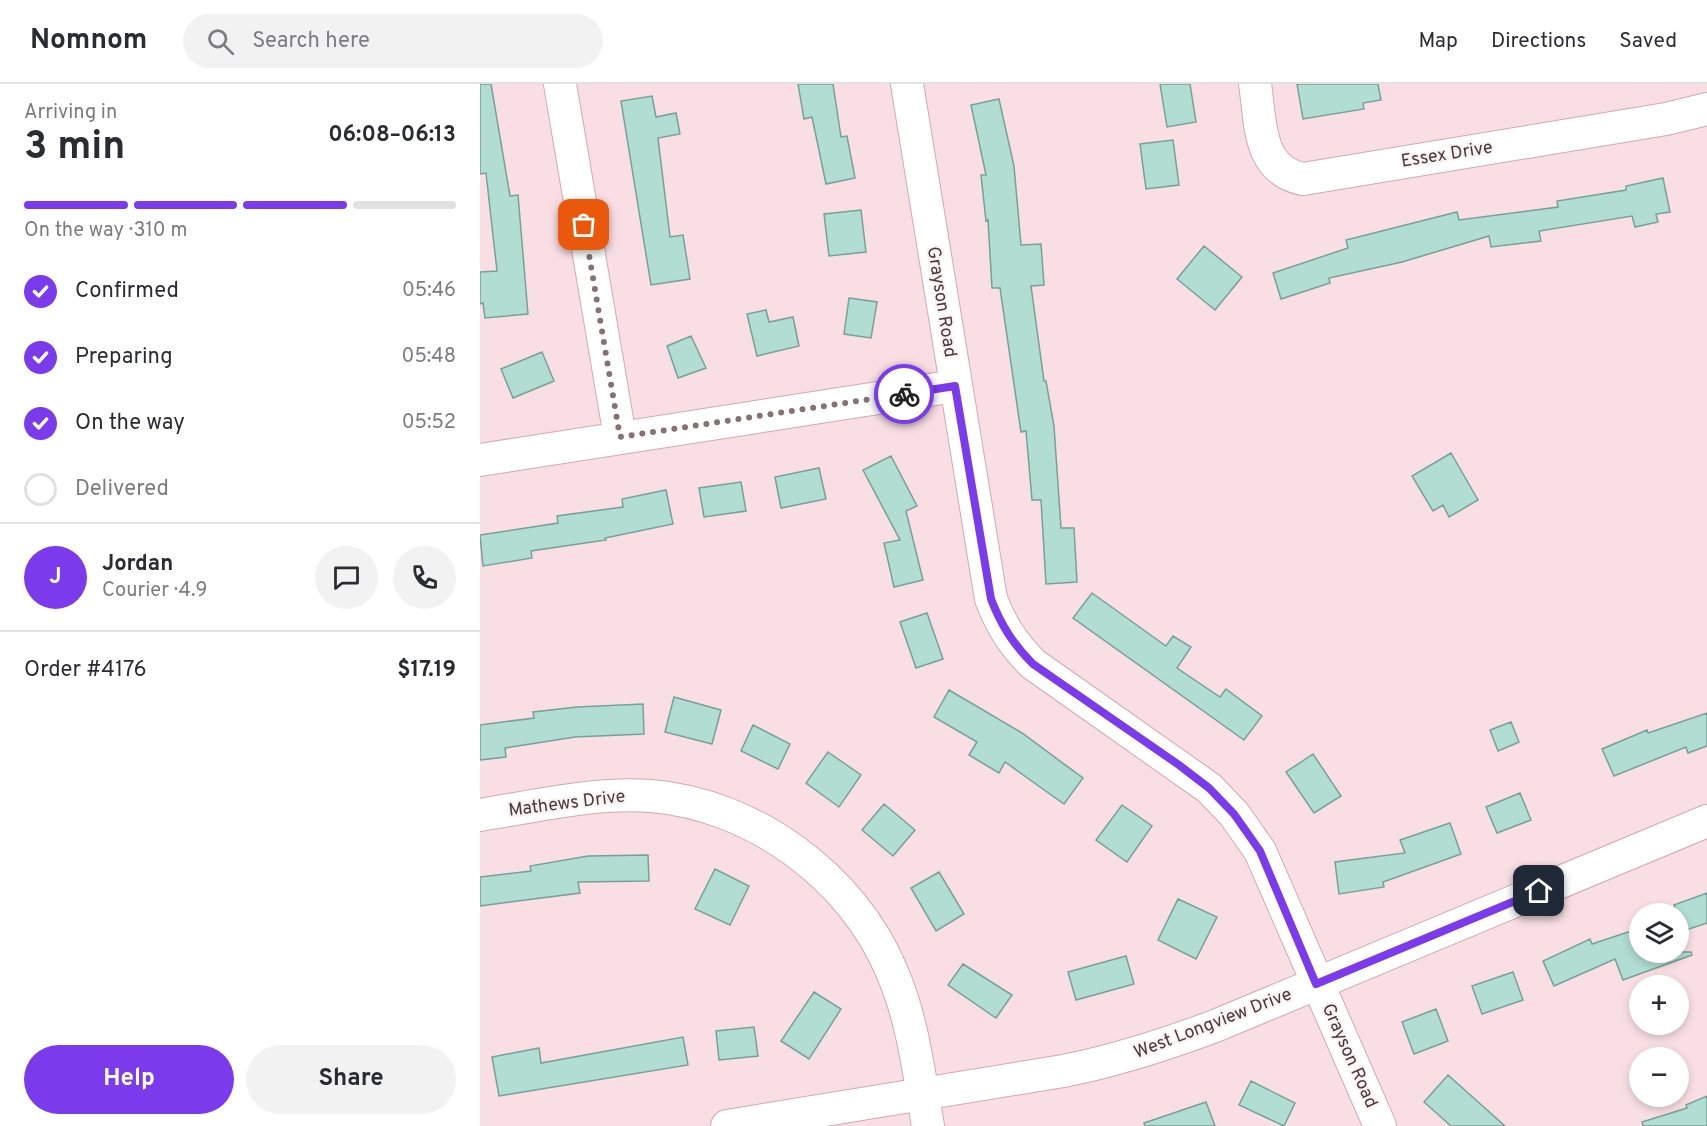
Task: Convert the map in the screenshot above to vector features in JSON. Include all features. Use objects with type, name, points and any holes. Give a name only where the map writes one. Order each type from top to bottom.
[{"type":"street","points":[[560,84],[620,437]]},
{"type":"street","name":"Grayson Road","points":[[907,84],[991,599],[1000,623],[1015,645],[1033,664],[1179,765],[1209,788],[1234,814],[1260,851],[1316,984],[1380,1126]]},
{"type":"street","name":"Essex Drive","points":[[1255,84],[1270,159],[1289,176],[1303,179],[1666,119],[1707,109]]},
{"type":"street","points":[[480,460],[955,386]]},
{"type":"street","name":"Mathews Drive","points":[[480,815],[580,799],[651,796],[712,810],[755,826],[776,838],[832,883],[851,904],[877,941],[893,973],[907,1015],[928,1126]]},
{"type":"street","name":"West Longview Drive","points":[[727,1126],[1108,1062],[1205,1030],[1707,820]]},
{"type":"building","points":[[480,84],[491,84],[510,196],[518,195],[528,314],[485,318],[483,303],[480,304],[480,272],[497,271],[486,173],[480,174]]},
{"type":"building","points":[[798,84],[833,84],[841,137],[847,136],[855,178],[826,184],[812,117],[804,119]]},
{"type":"building","points":[[1160,84],[1190,84],[1196,122],[1167,127]]},
{"type":"building","points":[[1297,84],[1378,84],[1381,100],[1363,103],[1364,109],[1303,119]]},
{"type":"building","points":[[652,96],[656,117],[676,113],[680,134],[658,138],[670,237],[683,235],[690,279],[651,285],[621,101]]},
{"type":"building","points":[[999,99],[1014,166],[1021,245],[1041,244],[1044,285],[1031,286],[1044,381],[1046,381],[1054,426],[1061,528],[1074,528],[1077,582],[1046,584],[1041,500],[1032,500],[1026,431],[1021,432],[1000,288],[992,288],[988,220],[986,221],[981,175],[986,175],[971,105]]},
{"type":"building","points":[[1173,140],[1179,185],[1146,189],[1140,144]]},
{"type":"building","points":[[1663,178],[1670,212],[1656,214],[1658,222],[1635,227],[1632,216],[1539,231],[1541,241],[1491,247],[1489,236],[1402,262],[1329,278],[1330,283],[1281,299],[1273,273],[1348,248],[1346,240],[1457,212],[1459,220],[1558,207],[1557,201],[1626,190],[1626,186]]},
{"type":"building","points":[[861,210],[866,252],[829,256],[824,214]]},
{"type":"building","points":[[1204,246],[1242,277],[1215,310],[1177,279]]},
{"type":"building","points":[[849,298],[877,302],[871,338],[844,334]]},
{"type":"building","points":[[766,310],[769,322],[793,317],[799,346],[757,356],[747,314]]},
{"type":"building","points":[[691,336],[706,368],[678,378],[667,346]]},
{"type":"building","points":[[542,352],[554,381],[513,398],[501,369]]},
{"type":"building","points":[[1451,453],[1478,500],[1449,517],[1443,505],[1433,511],[1412,476]]},
{"type":"building","points":[[891,456],[917,506],[906,511],[923,580],[894,587],[884,543],[900,540],[863,470]]},
{"type":"building","points":[[819,468],[826,499],[781,508],[775,477]]},
{"type":"building","points":[[741,482],[746,511],[704,517],[699,488]]},
{"type":"building","points":[[666,490],[673,524],[605,538],[606,540],[531,551],[532,558],[483,566],[480,535],[558,523],[557,516],[623,507],[622,499]]},
{"type":"building","points":[[1092,593],[1166,646],[1173,636],[1191,647],[1177,668],[1220,697],[1226,689],[1262,716],[1244,740],[1073,618]]},
{"type":"building","points":[[927,613],[943,659],[916,668],[900,622]]},
{"type":"building","points":[[949,690],[1022,733],[1083,778],[1064,804],[1005,762],[999,773],[969,755],[977,742],[934,717]]},
{"type":"building","points":[[674,697],[721,710],[712,744],[665,732]]},
{"type":"building","points":[[643,704],[644,734],[575,737],[505,748],[506,757],[480,760],[480,725],[534,718],[533,712]]},
{"type":"building","points":[[1707,713],[1707,746],[1688,753],[1686,747],[1614,776],[1602,749],[1647,730],[1648,733]]},
{"type":"building","points":[[1511,722],[1519,742],[1498,751],[1490,730]]},
{"type":"building","points":[[753,725],[790,744],[778,769],[741,751]]},
{"type":"building","points":[[828,752],[861,775],[839,807],[806,783]]},
{"type":"building","points":[[1313,754],[1341,796],[1314,813],[1286,772]]},
{"type":"building","points":[[1520,793],[1531,820],[1497,833],[1486,807]]},
{"type":"building","points":[[884,804],[915,830],[893,856],[862,830]]},
{"type":"building","points":[[1122,805],[1152,826],[1127,862],[1096,840]]},
{"type":"building","points":[[1450,823],[1461,854],[1383,882],[1384,887],[1339,894],[1335,862],[1405,853],[1400,840]]},
{"type":"building","points":[[648,855],[649,881],[578,882],[580,893],[480,906],[480,877],[531,871],[530,866],[588,856]]},
{"type":"building","points":[[715,869],[749,886],[730,925],[695,909]]},
{"type":"building","points":[[939,872],[964,914],[936,931],[911,888]]},
{"type":"building","points":[[1707,893],[1707,923],[1689,929],[1689,903],[1680,903]]},
{"type":"building","points":[[1178,899],[1217,917],[1196,959],[1158,940]]},
{"type":"building","points":[[1629,932],[1629,963],[1670,963],[1637,975],[1629,975],[1629,978],[1623,980],[1615,959],[1554,986],[1543,961],[1590,939],[1592,944]]},
{"type":"building","points":[[1126,956],[1134,984],[1076,1000],[1068,972]]},
{"type":"building","points":[[963,964],[1012,995],[996,1018],[948,985]]},
{"type":"building","points":[[1513,972],[1523,1000],[1482,1014],[1472,986]]},
{"type":"building","points":[[814,992],[841,1009],[809,1059],[781,1041]]},
{"type":"building","points":[[1436,1009],[1448,1041],[1414,1054],[1402,1022]]},
{"type":"building","points":[[754,1027],[758,1056],[719,1060],[716,1031]]},
{"type":"building","points":[[683,1037],[688,1065],[499,1096],[492,1057],[539,1048],[541,1063]]},
{"type":"building","points":[[1448,1075],[1505,1126],[1451,1126],[1424,1102]]},
{"type":"building","points":[[1251,1081],[1295,1103],[1284,1126],[1239,1105]]},
{"type":"building","points":[[1707,1096],[1707,1126],[1643,1126],[1642,1122],[1687,1108],[1689,1104]]},
{"type":"building","points":[[1206,1102],[1215,1126],[1145,1126],[1144,1123]]},
{"type":"way so far","points":[[584,225],[620,437],[904,394]]},
{"type":"route","points":[[904,394],[955,386],[991,599],[1000,623],[1015,645],[1033,664],[1209,788],[1234,814],[1260,851],[1316,984],[1539,891]]}]
